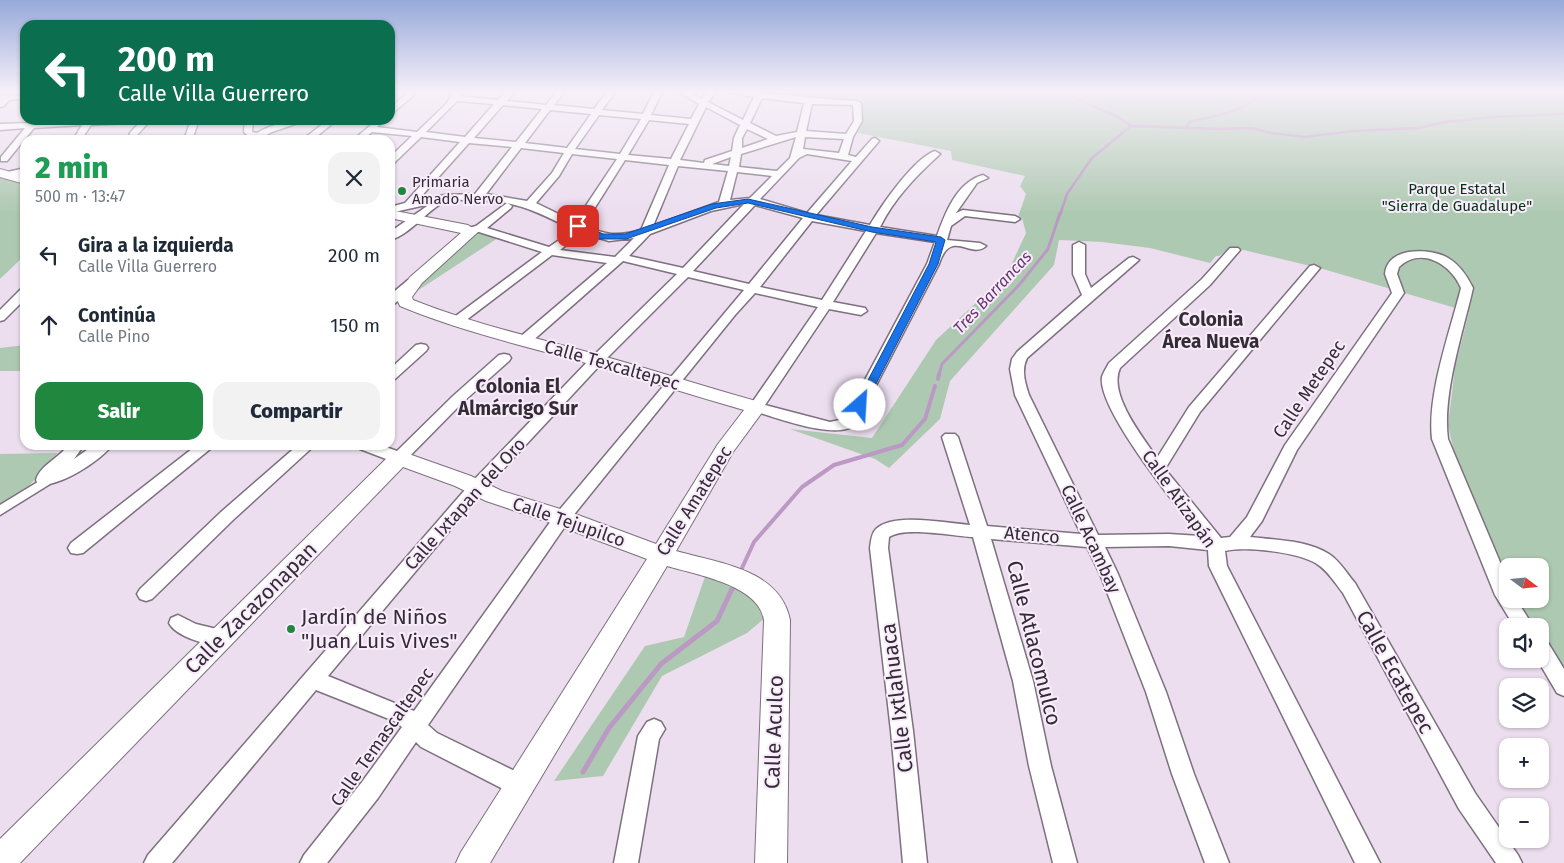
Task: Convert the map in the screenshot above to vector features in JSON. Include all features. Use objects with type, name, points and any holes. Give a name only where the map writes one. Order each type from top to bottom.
[{"type":"street","points":[[402,132],[732,167],[780,174]]},
{"type":"street","points":[[409,204],[474,132]]},
{"type":"street","points":[[478,197],[528,132]]},
{"type":"street","points":[[529,205],[556,174],[582,132]]},
{"type":"street","points":[[457,321],[580,227],[637,132]]},
{"type":"street","points":[[525,340],[620,259],[647,230],[654,206],[690,132]]},
{"type":"street","points":[[724,204],[741,132]]},
{"type":"street","points":[[762,132],[774,138]]},
{"type":"street","points":[[796,156],[806,151],[851,157],[849,137],[852,132]]},
{"type":"street","points":[[702,164],[774,138],[801,133],[849,137]]},
{"type":"street","name":"Calle Ixtapan del Oro","points":[[156,863],[476,488],[596,361],[686,272],[796,156],[801,133]]},
{"type":"street","points":[[395,157],[419,134]]},
{"type":"street","points":[[2,155],[12,151],[20,141]]},
{"type":"street","name":"Calle Temascaltepec","points":[[312,863],[365,797],[562,518],[753,288],[809,216],[851,157],[875,141]]},
{"type":"street","name":"Calle Amatepec","points":[[472,863],[600,659],[725,449],[756,407],[825,305],[865,244],[880,214],[900,188],[935,154]]},
{"type":"street","points":[[3,174],[20,172]]},
{"type":"street","points":[[3,174],[20,179]]},
{"type":"street","points":[[939,245],[957,202],[974,181],[983,178]]},
{"type":"street","points":[[395,208],[444,198],[478,197],[529,205],[598,236],[607,238],[626,237],[724,204],[752,201],[809,216],[939,245],[951,242],[980,246]]},
{"type":"street","points":[[395,233],[444,198]]},
{"type":"street","points":[[395,297],[475,230],[507,206]]},
{"type":"street","points":[[946,225],[963,213],[1015,219]]},
{"type":"street","points":[[395,215],[475,230],[550,251],[605,260],[620,259],[686,272],[768,293],[861,311]]},
{"type":"street","name":"Calle Texcaltepec","points":[[416,280],[404,297],[406,303],[427,312],[673,382],[701,392],[830,427],[846,425],[854,418],[933,264],[939,245]]},
{"type":"street","points":[[1079,245],[1078,274],[1088,296]]},
{"type":"street","name":"Calle Atizapán","points":[[1234,250],[1206,282],[1110,371],[1109,382],[1112,394],[1128,426],[1157,470],[1216,544],[1218,566],[1368,863]]},
{"type":"street","name":"Calle Metepec","points":[[1236,542],[1254,520],[1290,449],[1398,293],[1392,278],[1393,267],[1398,261],[1416,253],[1437,257],[1446,261],[1462,278],[1467,288],[1446,374],[1438,423],[1440,439],[1504,595],[1519,618]]},
{"type":"street","name":"Calle Acambay","points":[[1133,260],[1088,296],[1022,355],[1016,364],[1016,372],[1022,395],[1094,541],[1156,692],[1183,774],[1217,863]]},
{"type":"street","points":[[1157,470],[1194,410],[1314,268]]},
{"type":"street","points":[[0,317],[20,297]]},
{"type":"street","points":[[395,371],[421,348]]},
{"type":"street","name":"Calle Zacazonapan","points":[[0,861],[458,399],[504,358]]},
{"type":"street","name":"Calle Atlacomulco","points":[[950,437],[980,531],[1023,681],[1040,766],[1065,863]]},
{"type":"street","points":[[46,480],[45,476],[68,457],[73,450]]},
{"type":"street","points":[[0,511],[46,480],[62,474],[97,450]]},
{"type":"street","points":[[77,548],[201,450]]},
{"type":"street","points":[[146,594],[227,516],[301,450]]},
{"type":"street","name":"Calle Tejupilco","points":[[378,450],[494,496],[562,518],[661,555],[743,580],[755,586],[771,601]]},
{"type":"street","name":"Atenco","points":[[881,534],[898,526],[1094,541],[1169,540],[1216,544]]},
{"type":"street","name":"Calle Ixtlahuaca","points":[[881,534],[879,548],[902,731],[915,863]]},
{"type":"street","points":[[1216,544],[1236,542]]},
{"type":"street","name":"Calle Ecatepec","points":[[1236,542],[1309,553],[1329,565],[1349,588],[1467,801],[1510,863]]},
{"type":"street","name":"Calle Aculco","points":[[771,601],[777,620],[771,863]]},
{"type":"street","points":[[178,623],[191,631],[222,638]]},
{"type":"street","points":[[1549,662],[1564,687]]},
{"type":"street","points":[[312,679],[402,714],[428,740],[521,786]]},
{"type":"street","points":[[626,863],[649,736],[654,729]]},
{"type":"green space","name":"Parque Estatal \"Sierra de Guadalupe\"","points":[[1564,132],[1564,672],[1549,650],[1549,618],[1525,618],[1521,608],[1549,608],[1549,558],[1499,558],[1499,562],[1459,474],[1448,425],[1455,368],[1469,312],[1323,269],[1231,247],[1219,256],[1216,256],[1210,263],[1150,248],[1102,242],[1059,240],[1054,265],[950,381],[940,419],[889,468],[875,459],[790,429],[872,438],[936,340],[1007,274],[1026,233],[1022,218],[1018,217],[1026,194],[1020,186],[1025,176],[952,160],[951,151],[858,133]]},
{"type":"green space","points":[[0,177],[20,183],[20,260],[0,279]]},
{"type":"green space","points":[[478,227],[501,236],[414,293],[423,275]]},
{"type":"green space","points":[[20,346],[20,371],[0,371],[0,348]]},
{"type":"green space","points":[[58,453],[21,495],[0,511],[0,454]]},
{"type":"green space","points":[[708,568],[777,608],[747,633],[662,676],[603,776],[554,781],[645,646],[684,637]]},
{"type":"waterway","name":"Tres Barrancas","points":[[1060,215],[1067,194],[1092,158],[1123,132]]},
{"type":"waterway","name":"Tres Barrancas","points":[[1268,132],[1305,137],[1343,132]]},
{"type":"waterway","name":"Tres Barrancas","points":[[939,375],[942,364],[1019,285],[1048,249],[1060,213]]},
{"type":"waterway","name":"Tres Barrancas","points":[[938,379],[939,374]]},
{"type":"waterway","name":"Tres Barrancas","points":[[742,568],[754,542],[802,487],[834,465],[902,445],[925,419],[935,386]]},
{"type":"waterway","name":"Tres Barrancas","points":[[583,772],[609,728],[661,664],[717,621],[732,589]]},
{"type":"place","name":"Primaria Amado Nervo","points":[[402,191]]},
{"type":"place","name":"Jardín de Niños \"Juan Luis Vives\"","points":[[291,629]]},
{"type":"district","name":"Colonia Área Nueva","points":[[1211,330]]},
{"type":"district","name":"Colonia El Almárcigo Sur","points":[[518,397]]},
{"type":"route","points":[[578,226],[602,237],[626,237],[706,208],[748,201],[872,230],[941,240],[933,264],[860,405]]}]
